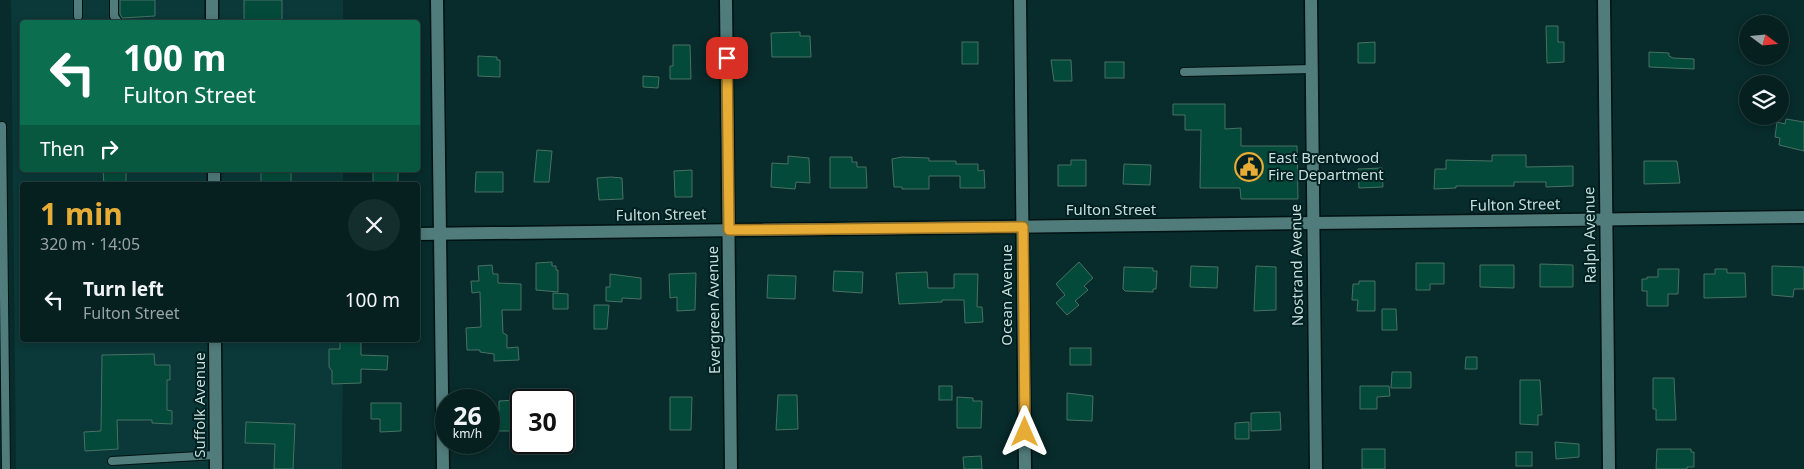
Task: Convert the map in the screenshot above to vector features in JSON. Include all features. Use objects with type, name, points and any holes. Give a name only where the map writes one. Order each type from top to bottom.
[{"type":"street","points":[[212,0],[212,20]]},
{"type":"street","points":[[437,0],[443,469]]},
{"type":"street","name":"Evergreen Avenue","points":[[726,0],[731,469]]},
{"type":"street","name":"Ocean Avenue","points":[[1020,0],[1025,469]]},
{"type":"street","name":"Nostrand Avenue","points":[[1311,0],[1316,469]]},
{"type":"street","name":"Ralph Avenue","points":[[1604,0],[1609,469]]},
{"type":"street","name":"Fulton Street","points":[[420,234],[1804,217]]},
{"type":"street","name":"Suffolk Avenue","points":[[215,342],[216,469]]},
{"type":"lane","points":[[78,0],[78,16]]},
{"type":"lane","points":[[114,0],[114,16],[117,20]]},
{"type":"lane","points":[[1184,72],[1311,69]]},
{"type":"lane","points":[[2,126],[6,469]]},
{"type":"lane","points":[[112,461],[216,455]]},
{"type":"shaded area","points":[[11,0],[343,0],[343,20],[20,20],[20,172],[343,172],[343,182],[20,182],[20,342],[343,342],[342,469],[16,469]]},
{"type":"building","points":[[120,0],[155,0],[155,16],[122,18],[120,14]]},
{"type":"building","points":[[244,0],[282,0],[282,20],[244,20]]},
{"type":"building","points":[[1546,26],[1558,26],[1558,42],[1564,42],[1564,62],[1547,63]]},
{"type":"building","points":[[800,32],[800,36],[810,36],[811,57],[772,57],[771,33]]},
{"type":"building","points":[[962,42],[978,42],[978,64],[962,64]]},
{"type":"building","points":[[1375,42],[1375,63],[1358,63],[1358,43]]},
{"type":"building","points":[[673,45],[690,45],[691,79],[670,79],[670,66],[673,66]]},
{"type":"building","points":[[1649,52],[1669,53],[1669,56],[1673,58],[1694,59],[1694,69],[1649,67]]},
{"type":"building","points":[[478,56],[497,57],[497,60],[500,60],[500,77],[478,76]]},
{"type":"building","points":[[1051,60],[1071,60],[1072,81],[1054,81]]},
{"type":"building","points":[[1105,62],[1124,62],[1124,78],[1105,78]]},
{"type":"building","points":[[643,76],[659,77],[658,88],[643,87]]},
{"type":"building","name":"East Brentwood Fire Department","points":[[1173,104],[1225,104],[1225,129],[1241,128],[1241,146],[1297,146],[1298,199],[1241,199],[1240,188],[1200,188],[1201,130],[1185,130],[1185,115],[1173,115]]},
{"type":"building","points":[[1789,120],[1804,122],[1804,151],[1779,145],[1780,138],[1775,137],[1777,125],[1789,125]]},
{"type":"building","points":[[537,150],[552,151],[549,182],[534,182]]},
{"type":"building","points":[[1492,155],[1526,155],[1526,167],[1573,166],[1573,186],[1546,187],[1546,182],[1514,182],[1514,186],[1456,186],[1456,188],[1434,189],[1435,169],[1446,169],[1446,160],[1492,161]]},
{"type":"building","points":[[788,156],[809,158],[810,183],[796,182],[795,189],[771,187],[772,163],[788,164]]},
{"type":"building","points":[[830,157],[852,157],[852,162],[857,162],[857,167],[866,167],[867,188],[830,188]]},
{"type":"building","points":[[902,157],[929,158],[929,161],[956,161],[956,164],[978,164],[978,171],[984,170],[985,188],[960,188],[960,176],[929,176],[929,189],[902,189],[902,187],[894,187],[892,159]]},
{"type":"building","points":[[1071,160],[1086,160],[1086,186],[1058,186],[1058,165],[1071,165]]},
{"type":"building","points":[[1644,161],[1677,161],[1680,183],[1644,184]]},
{"type":"building","points":[[1124,164],[1151,165],[1150,185],[1123,184]]},
{"type":"building","points":[[1382,168],[1383,187],[1359,188],[1358,169]]},
{"type":"building","points":[[692,170],[692,197],[675,197],[674,171]]},
{"type":"building","points":[[103,172],[126,172],[126,182],[104,182]]},
{"type":"building","points":[[261,172],[291,172],[291,182],[261,182]]},
{"type":"building","points":[[373,172],[398,172],[398,182],[373,182]]},
{"type":"building","points":[[476,172],[503,172],[503,192],[475,192]]},
{"type":"building","points":[[597,178],[622,178],[623,199],[599,200]]},
{"type":"building","points":[[552,262],[552,266],[556,266],[556,270],[558,270],[558,292],[536,290],[536,263]]},
{"type":"building","points":[[1079,262],[1093,278],[1084,286],[1088,290],[1075,301],[1079,305],[1067,315],[1056,303],[1065,295],[1056,284]]},
{"type":"building","points":[[1416,263],[1444,263],[1444,284],[1430,284],[1430,290],[1416,290]]},
{"type":"building","points":[[1540,264],[1573,265],[1573,287],[1540,287]]},
{"type":"building","points":[[492,265],[493,274],[498,274],[498,283],[521,284],[521,310],[502,310],[503,333],[507,335],[507,348],[518,347],[519,360],[494,361],[494,354],[480,352],[480,350],[467,350],[466,328],[481,327],[480,292],[472,293],[471,281],[479,281],[478,266]]},
{"type":"building","points":[[1480,265],[1514,265],[1514,288],[1480,287]]},
{"type":"building","points":[[1191,266],[1218,267],[1217,288],[1190,287]]},
{"type":"building","points":[[1256,266],[1276,267],[1276,310],[1254,311]]},
{"type":"building","points":[[1772,266],[1804,267],[1804,289],[1794,289],[1793,297],[1772,295]]},
{"type":"building","points":[[1124,267],[1153,268],[1153,271],[1157,271],[1156,289],[1153,289],[1153,292],[1125,291],[1123,289]]},
{"type":"building","points":[[1658,269],[1679,269],[1678,294],[1668,294],[1668,306],[1647,306],[1647,291],[1642,291],[1642,279],[1658,277]]},
{"type":"building","points":[[1715,269],[1727,269],[1727,273],[1745,273],[1746,297],[1704,298],[1704,274],[1715,274]]},
{"type":"building","points":[[834,271],[863,272],[862,293],[833,291]]},
{"type":"building","points":[[927,272],[928,288],[954,288],[954,274],[978,274],[977,307],[982,307],[983,322],[965,323],[964,300],[899,304],[896,273]]},
{"type":"building","points":[[696,273],[695,310],[677,311],[677,297],[670,298],[669,274]]},
{"type":"building","points":[[610,274],[641,278],[641,299],[622,298],[622,302],[606,301],[606,287],[610,287]]},
{"type":"building","points":[[768,275],[796,276],[795,299],[767,298]]},
{"type":"building","points":[[1359,281],[1375,281],[1375,311],[1357,311],[1358,300],[1352,300],[1353,284],[1359,284]]},
{"type":"building","points":[[553,293],[568,294],[568,309],[553,309]]},
{"type":"building","points":[[594,305],[609,305],[607,329],[594,329]]},
{"type":"building","points":[[1382,309],[1396,309],[1397,330],[1382,330]]},
{"type":"building","points":[[340,342],[361,342],[361,355],[388,356],[387,370],[361,369],[361,383],[332,384],[332,371],[329,367],[329,349],[340,349]]},
{"type":"building","points":[[1070,348],[1091,348],[1091,365],[1070,365]]},
{"type":"building","points":[[154,354],[155,365],[170,365],[170,380],[167,380],[167,410],[172,411],[172,424],[152,423],[152,420],[117,420],[118,449],[85,451],[84,432],[101,431],[102,355]]},
{"type":"building","points":[[1466,357],[1477,357],[1477,369],[1465,369]]},
{"type":"building","points":[[1392,372],[1411,372],[1411,388],[1391,388]]},
{"type":"building","points":[[1653,378],[1674,378],[1676,420],[1656,420],[1656,409],[1653,409]]},
{"type":"building","points":[[1520,380],[1540,380],[1542,415],[1538,415],[1538,425],[1520,424]]},
{"type":"building","points":[[939,386],[952,386],[952,400],[939,400]]},
{"type":"building","points":[[1360,386],[1389,386],[1390,396],[1377,397],[1377,409],[1360,409]]},
{"type":"building","points":[[1067,393],[1093,396],[1092,421],[1067,420]]},
{"type":"building","points":[[778,395],[797,395],[798,429],[776,430]]},
{"type":"building","points":[[670,397],[692,397],[691,430],[670,430]]},
{"type":"building","points":[[957,397],[973,398],[973,401],[982,401],[981,428],[957,428]]},
{"type":"building","points":[[510,400],[510,431],[500,431],[500,401]]},
{"type":"building","points":[[371,403],[401,403],[401,431],[380,432],[380,419],[371,419]]},
{"type":"building","points":[[1280,412],[1281,430],[1251,431],[1251,413]]},
{"type":"building","points":[[246,422],[295,424],[293,469],[274,469],[275,444],[245,443]]},
{"type":"building","points":[[1249,422],[1249,439],[1235,439],[1235,423]]},
{"type":"building","points":[[1555,442],[1579,444],[1579,457],[1556,459]]},
{"type":"building","points":[[1362,449],[1385,449],[1385,469],[1362,469]]},
{"type":"building","points":[[1657,449],[1691,449],[1691,452],[1694,452],[1694,467],[1687,467],[1687,469],[1656,469]]},
{"type":"building","points":[[1516,452],[1532,452],[1532,466],[1516,466]]},
{"type":"building","points":[[981,456],[982,469],[964,469],[963,457]]},
{"type":"place","name":"East Brentwood Fire Department","points":[[1249,167]]},
{"type":"route","points":[[727,58],[729,230],[1023,227],[1025,432]]}]
